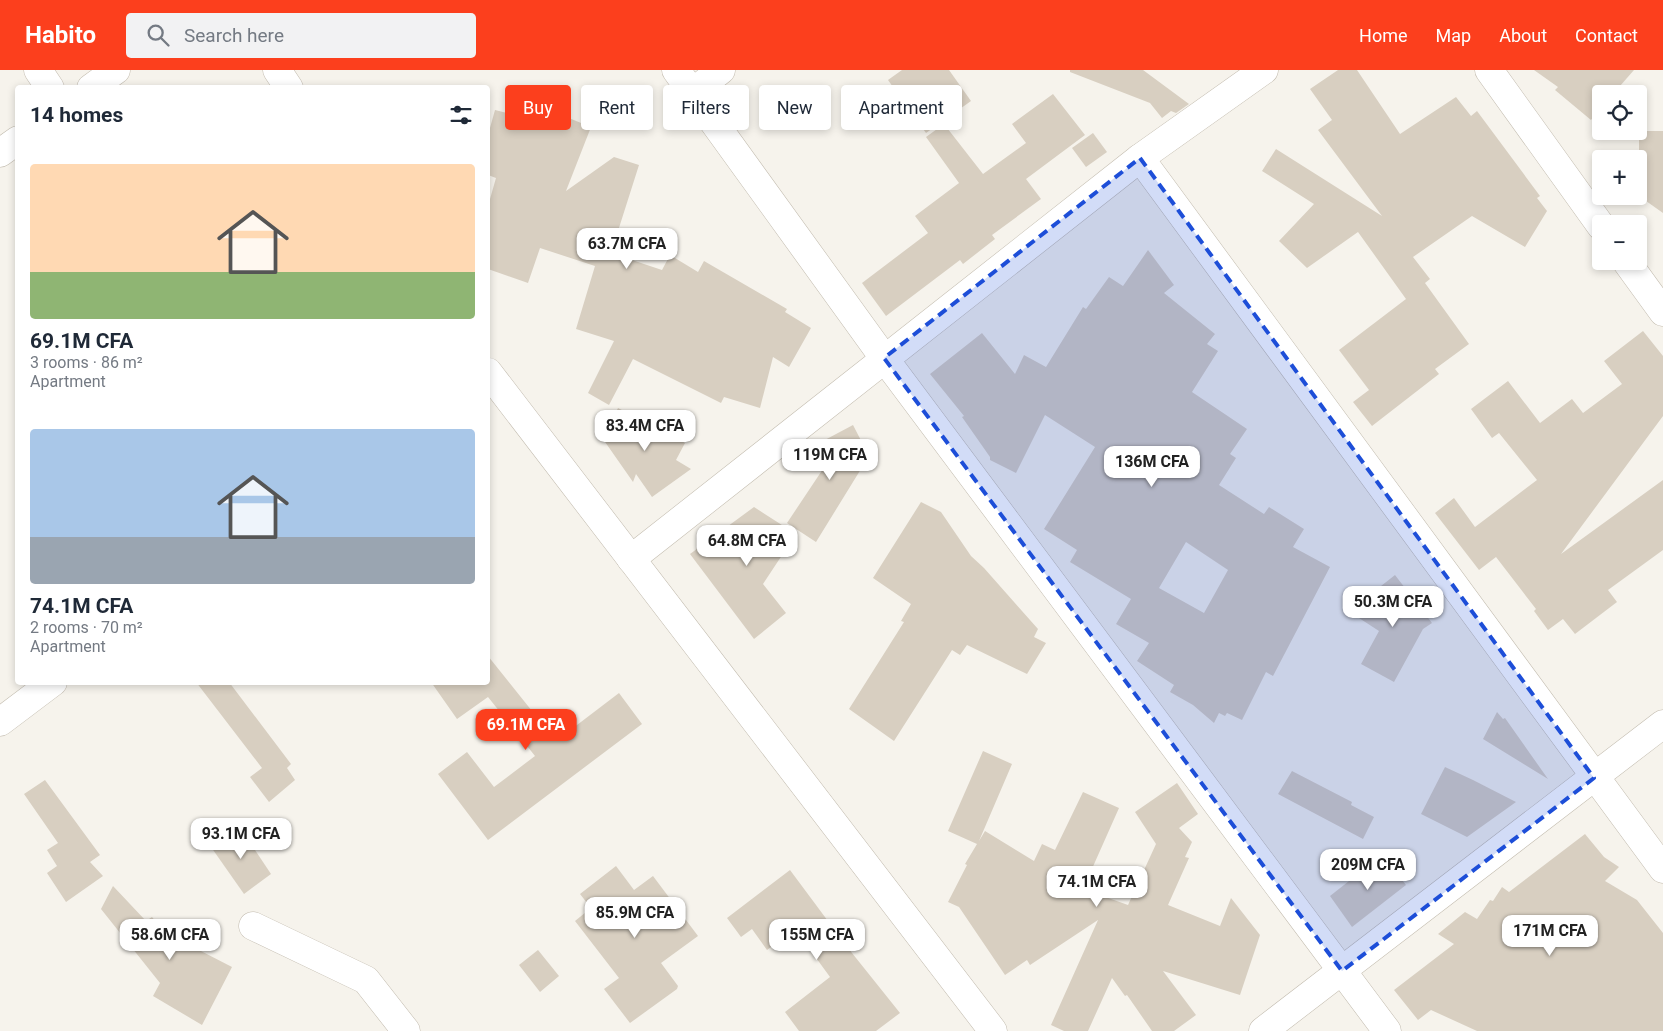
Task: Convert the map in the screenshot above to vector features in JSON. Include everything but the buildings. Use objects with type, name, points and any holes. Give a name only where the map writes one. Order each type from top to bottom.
[{"type":"street","points":[[38,70],[48,85]]},
{"type":"street","points":[[95,85],[116,70]]},
{"type":"street","points":[[277,70],[287,85]]},
{"type":"street","points":[[676,70],[688,85]]},
{"type":"street","points":[[702,85],[721,70]]},
{"type":"street","points":[[631,559],[1140,158],[1264,70]]},
{"type":"street","points":[[1489,70],[1593,215]]},
{"type":"street","points":[[720,130],[884,358],[1387,1031]]},
{"type":"street","points":[[0,153],[15,142]]},
{"type":"street","points":[[1140,158],[1594,778],[1663,869]]},
{"type":"street","points":[[1633,270],[1663,312]]},
{"type":"street","points":[[490,375],[993,1031]]},
{"type":"street","points":[[0,722],[49,685]]},
{"type":"street","points":[[1263,1031],[1663,724]]},
{"type":"street","points":[[252,926],[366,980],[406,1031]]},
{"type":"highlighted area","points":[[1140,158],[1594,778],[1342,971],[884,358]]}]
